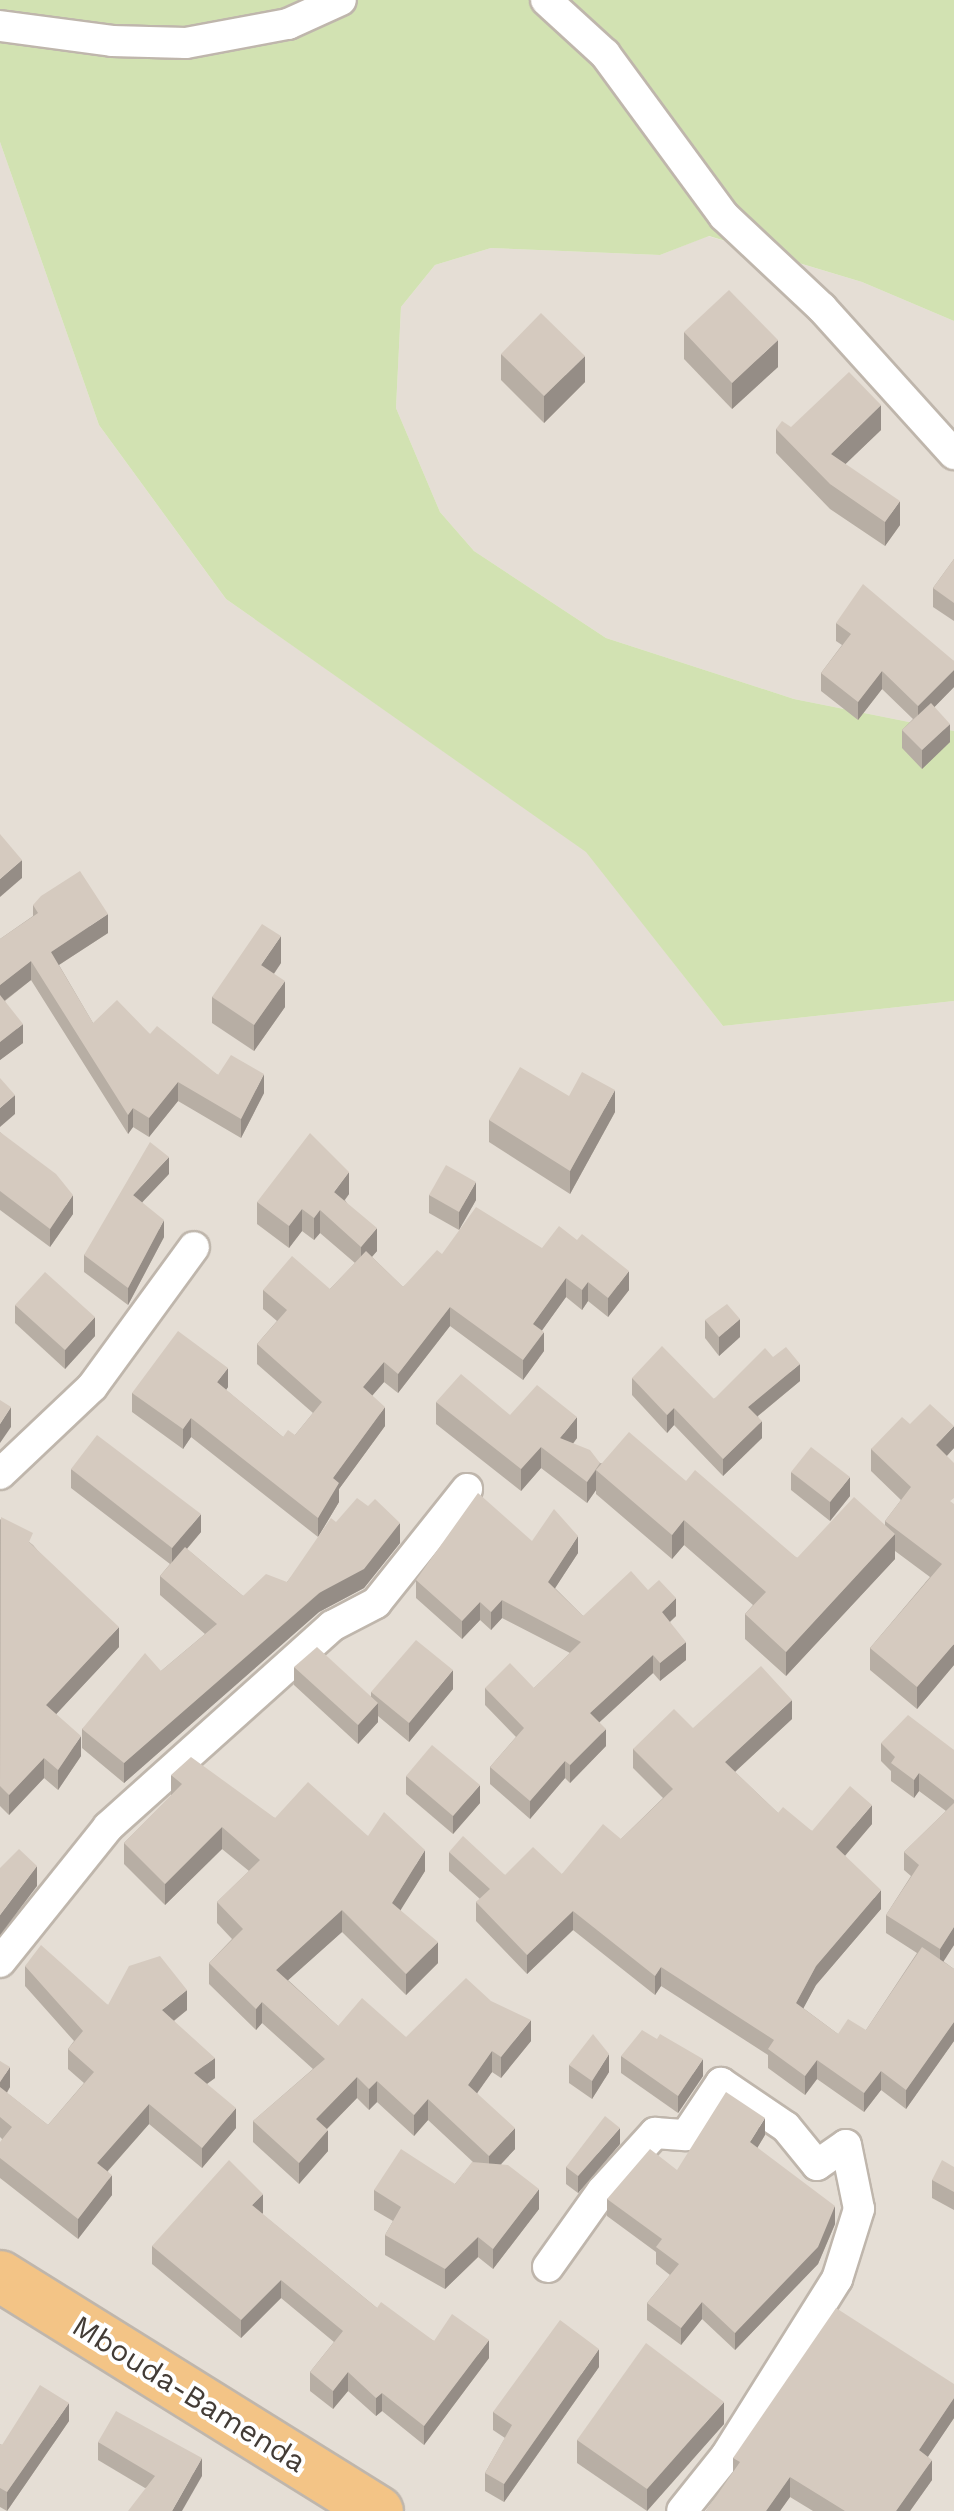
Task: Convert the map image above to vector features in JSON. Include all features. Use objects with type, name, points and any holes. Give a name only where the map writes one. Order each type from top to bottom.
[{"type":"highway","name":"Mbouda-Bamenda","points":[[0,2276],[378,2511]]},
{"type":"street","points":[[0,26],[112,41],[186,42],[288,24],[341,0]]},
{"type":"street","points":[[546,0],[605,54],[724,216],[822,308],[954,454]]},
{"type":"street","points":[[0,1474],[92,1387],[194,1246]]},
{"type":"street","points":[[0,1962],[108,1826],[332,1626],[376,1603],[468,1489]]},
{"type":"street","points":[[548,2267],[602,2191],[655,2133],[686,2135],[721,2084],[786,2126],[816,2164],[846,2145],[859,2209],[837,2280],[726,2456],[682,2511]]},
{"type":"shaded area","points":[[0,142],[99,425],[226,599],[587,852],[723,1026],[954,1001],[954,2511],[0,2511]]},
{"type":"shaded area","points":[[708,236],[862,282],[954,321],[954,731],[794,699],[606,638],[474,551],[440,512],[396,408],[401,307],[435,265],[491,248],[660,255]]},
{"type":"green space","points":[[0,0],[954,0],[954,321],[862,282],[709,236],[660,255],[491,248],[435,265],[401,307],[396,408],[440,512],[474,551],[606,638],[794,699],[954,731],[954,1001],[723,1026],[586,852],[226,599],[99,425],[0,142]]},
{"type":"building","points":[[729,290],[778,340],[732,383],[684,332]]},
{"type":"building","points":[[541,313],[585,356],[544,396],[501,354]]},
{"type":"building","points":[[849,372],[881,405],[831,454],[900,501],[885,522],[830,484],[776,429],[782,421],[791,427]]},
{"type":"building","points":[[954,559],[954,603],[933,588]]},
{"type":"building","points":[[863,584],[954,661],[954,670],[918,706],[882,671],[858,702],[821,673],[851,634],[836,623]]},
{"type":"building","points":[[931,703],[950,724],[922,750],[902,730]]},
{"type":"building","points":[[0,834],[22,860],[0,879]]},
{"type":"building","points":[[80,871],[108,914],[51,952],[93,1023],[117,1000],[150,1034],[157,1026],[218,1075],[231,1055],[264,1074],[241,1119],[178,1082],[149,1118],[133,1108],[128,1115],[31,961],[0,985],[0,939],[38,913],[33,905],[41,896]]},
{"type":"building","points":[[262,924],[281,936],[261,965],[285,981],[254,1025],[212,997]]},
{"type":"building","points":[[0,995],[23,1024],[0,1042]]},
{"type":"building","points":[[520,1067],[569,1096],[582,1072],[615,1090],[570,1171],[489,1120]]},
{"type":"building","points":[[0,1078],[15,1095],[0,1108]]},
{"type":"building","points":[[0,1132],[56,1174],[73,1195],[50,1229],[0,1191]]},
{"type":"building","points":[[310,1133],[349,1172],[334,1192],[377,1228],[361,1247],[320,1210],[314,1218],[302,1209],[289,1226],[257,1202]]},
{"type":"building","points":[[150,1142],[169,1157],[133,1195],[164,1220],[128,1288],[84,1255]]},
{"type":"building","points":[[446,1165],[476,1182],[459,1212],[429,1195]]},
{"type":"building","points":[[476,1207],[542,1248],[559,1226],[577,1240],[582,1234],[629,1271],[608,1298],[588,1282],[582,1290],[566,1278],[533,1324],[544,1332],[523,1360],[450,1307],[398,1374],[384,1362],[363,1387],[385,1407],[333,1478],[339,1483],[318,1518],[191,1418],[183,1429],[132,1393],[178,1331],[228,1368],[217,1382],[283,1437],[288,1430],[295,1435],[322,1402],[257,1344],[287,1310],[263,1290],[292,1256],[330,1289],[366,1251],[403,1287],[437,1250],[442,1254]]},
{"type":"building","points":[[45,1272],[95,1317],[65,1350],[15,1305]]},
{"type":"building","points":[[727,1304],[740,1319],[719,1337],[705,1320]]},
{"type":"building","points":[[662,1346],[714,1399],[765,1348],[773,1357],[786,1347],[800,1364],[748,1407],[762,1421],[723,1459],[674,1408],[667,1415],[632,1378]]},
{"type":"building","points":[[461,1374],[510,1415],[537,1385],[577,1417],[560,1438],[590,1450],[600,1463],[587,1482],[541,1447],[521,1469],[436,1402]]},
{"type":"building","points":[[0,1400],[11,1407],[0,1424]]},
{"type":"building","points":[[930,1404],[954,1426],[936,1445],[954,1463],[954,1498],[950,1501],[954,1504],[954,1644],[917,1687],[870,1648],[942,1564],[885,1521],[911,1487],[871,1449],[902,1417],[910,1424]]},
{"type":"building","points":[[629,1432],[686,1481],[695,1470],[797,1558],[854,1497],[895,1534],[786,1652],[745,1614],[766,1592],[684,1520],[672,1535],[596,1470]]},
{"type":"building","points":[[97,1435],[201,1514],[172,1548],[71,1469]]},
{"type":"building","points":[[811,1447],[850,1477],[830,1502],[791,1472]]},
{"type":"building","points":[[478,1493],[532,1541],[554,1509],[578,1536],[548,1582],[583,1616],[631,1571],[648,1590],[659,1580],[676,1598],[662,1612],[686,1642],[660,1663],[653,1655],[590,1713],[606,1729],[570,1765],[565,1761],[530,1801],[490,1767],[524,1728],[485,1688],[510,1663],[534,1688],[581,1642],[502,1600],[491,1612],[480,1602],[462,1621],[416,1580]]},
{"type":"building","points":[[357,1498],[368,1506],[375,1499],[400,1523],[364,1569],[319,1593],[124,1763],[82,1729],[145,1653],[161,1671],[217,1624],[160,1576],[185,1547],[243,1596],[266,1574],[287,1582],[331,1518],[336,1522]]},
{"type":"building","points":[[1,1517],[33,1533],[29,1542],[119,1627],[46,1705],[81,1736],[58,1770],[44,1758],[9,1795],[0,1786]]},
{"type":"building","points":[[416,1640],[453,1670],[409,1723],[371,1692]]},
{"type":"building","points":[[317,1647],[378,1703],[358,1725],[294,1667]]},
{"type":"building","points":[[761,1666],[792,1700],[725,1762],[778,1813],[783,1807],[812,1831],[850,1786],[872,1805],[836,1847],[881,1890],[816,1966],[796,2003],[838,2034],[848,2019],[866,2030],[922,1947],[954,1969],[954,2022],[906,2090],[881,2071],[864,2093],[817,2060],[805,2076],[768,2049],[774,2040],[661,1967],[655,1976],[573,1911],[527,1955],[476,1902],[490,1889],[449,1852],[463,1836],[505,1875],[533,1847],[562,1874],[603,1824],[621,1839],[673,1789],[633,1749],[674,1709],[693,1728]]},
{"type":"building","points":[[908,1715],[954,1750],[954,1800],[919,1773],[914,1780],[891,1763],[895,1757],[881,1743]]},
{"type":"building","points":[[432,1745],[480,1785],[453,1816],[406,1776]]},
{"type":"building","points":[[191,1757],[275,1818],[308,1782],[368,1836],[384,1812],[425,1850],[392,1903],[438,1942],[406,1974],[342,1910],[276,1970],[338,2026],[362,1998],[406,2037],[466,1978],[491,2001],[531,2020],[501,2057],[492,2051],[468,2085],[515,2128],[489,2156],[428,2099],[414,2115],[377,2081],[369,2089],[357,2077],[316,2119],[328,2130],[299,2163],[253,2121],[325,2059],[262,2002],[256,2009],[209,1963],[243,1929],[217,1902],[260,1860],[222,1827],[165,1884],[124,1843],[182,1784],[171,1775]]},
{"type":"building","points":[[954,1803],[954,1927],[940,1949],[886,1915],[919,1865],[904,1852]]},
{"type":"building","points":[[19,1849],[37,1866],[0,1915],[0,1868]]},
{"type":"building","points":[[41,1945],[108,2005],[129,1966],[160,1956],[187,1990],[162,2010],[215,2058],[194,2073],[236,2108],[202,2148],[149,2104],[97,2163],[112,2175],[78,2219],[0,2158],[0,2142],[12,2127],[0,2117],[0,2087],[48,2125],[94,2072],[68,2049],[83,2031],[25,1966]]},
{"type":"building","points":[[642,2030],[657,2039],[660,2034],[703,2059],[678,2096],[621,2056]]},
{"type":"building","points":[[593,2034],[609,2054],[592,2081],[569,2065]]},
{"type":"building","points":[[0,2061],[10,2067],[0,2082]]},
{"type":"building","points":[[726,2092],[765,2118],[750,2142],[835,2206],[818,2247],[735,2333],[702,2302],[681,2328],[647,2303],[679,2264],[656,2247],[662,2239],[607,2199],[650,2149],[677,2170]]},
{"type":"building","points":[[605,2116],[620,2128],[578,2176],[566,2167]]},
{"type":"building","points":[[401,2149],[455,2184],[472,2162],[508,2165],[539,2189],[493,2249],[478,2237],[445,2269],[385,2235],[401,2207],[374,2190]]},
{"type":"building","points":[[229,2160],[263,2194],[252,2205],[377,2308],[381,2302],[434,2341],[452,2314],[489,2340],[424,2426],[382,2393],[376,2398],[348,2372],[333,2391],[310,2372],[343,2331],[281,2280],[241,2320],[152,2246]]},
{"type":"building","points":[[942,2160],[954,2167],[954,2192],[932,2180]]},
{"type":"building","points":[[836,2308],[954,2384],[954,2398],[919,2450],[932,2460],[896,2511],[845,2511],[790,2477],[766,2511],[706,2511],[740,2462],[733,2458]]},
{"type":"building","points":[[560,2320],[599,2349],[504,2484],[485,2473],[512,2425],[493,2412]]},
{"type":"building","points":[[646,2343],[724,2402],[647,2489],[577,2440]]},
{"type":"building","points":[[40,2385],[69,2403],[7,2492],[0,2488],[0,2444]]},
{"type":"building","points":[[116,2411],[202,2458],[172,2511],[128,2511],[155,2476],[98,2442]]}]
